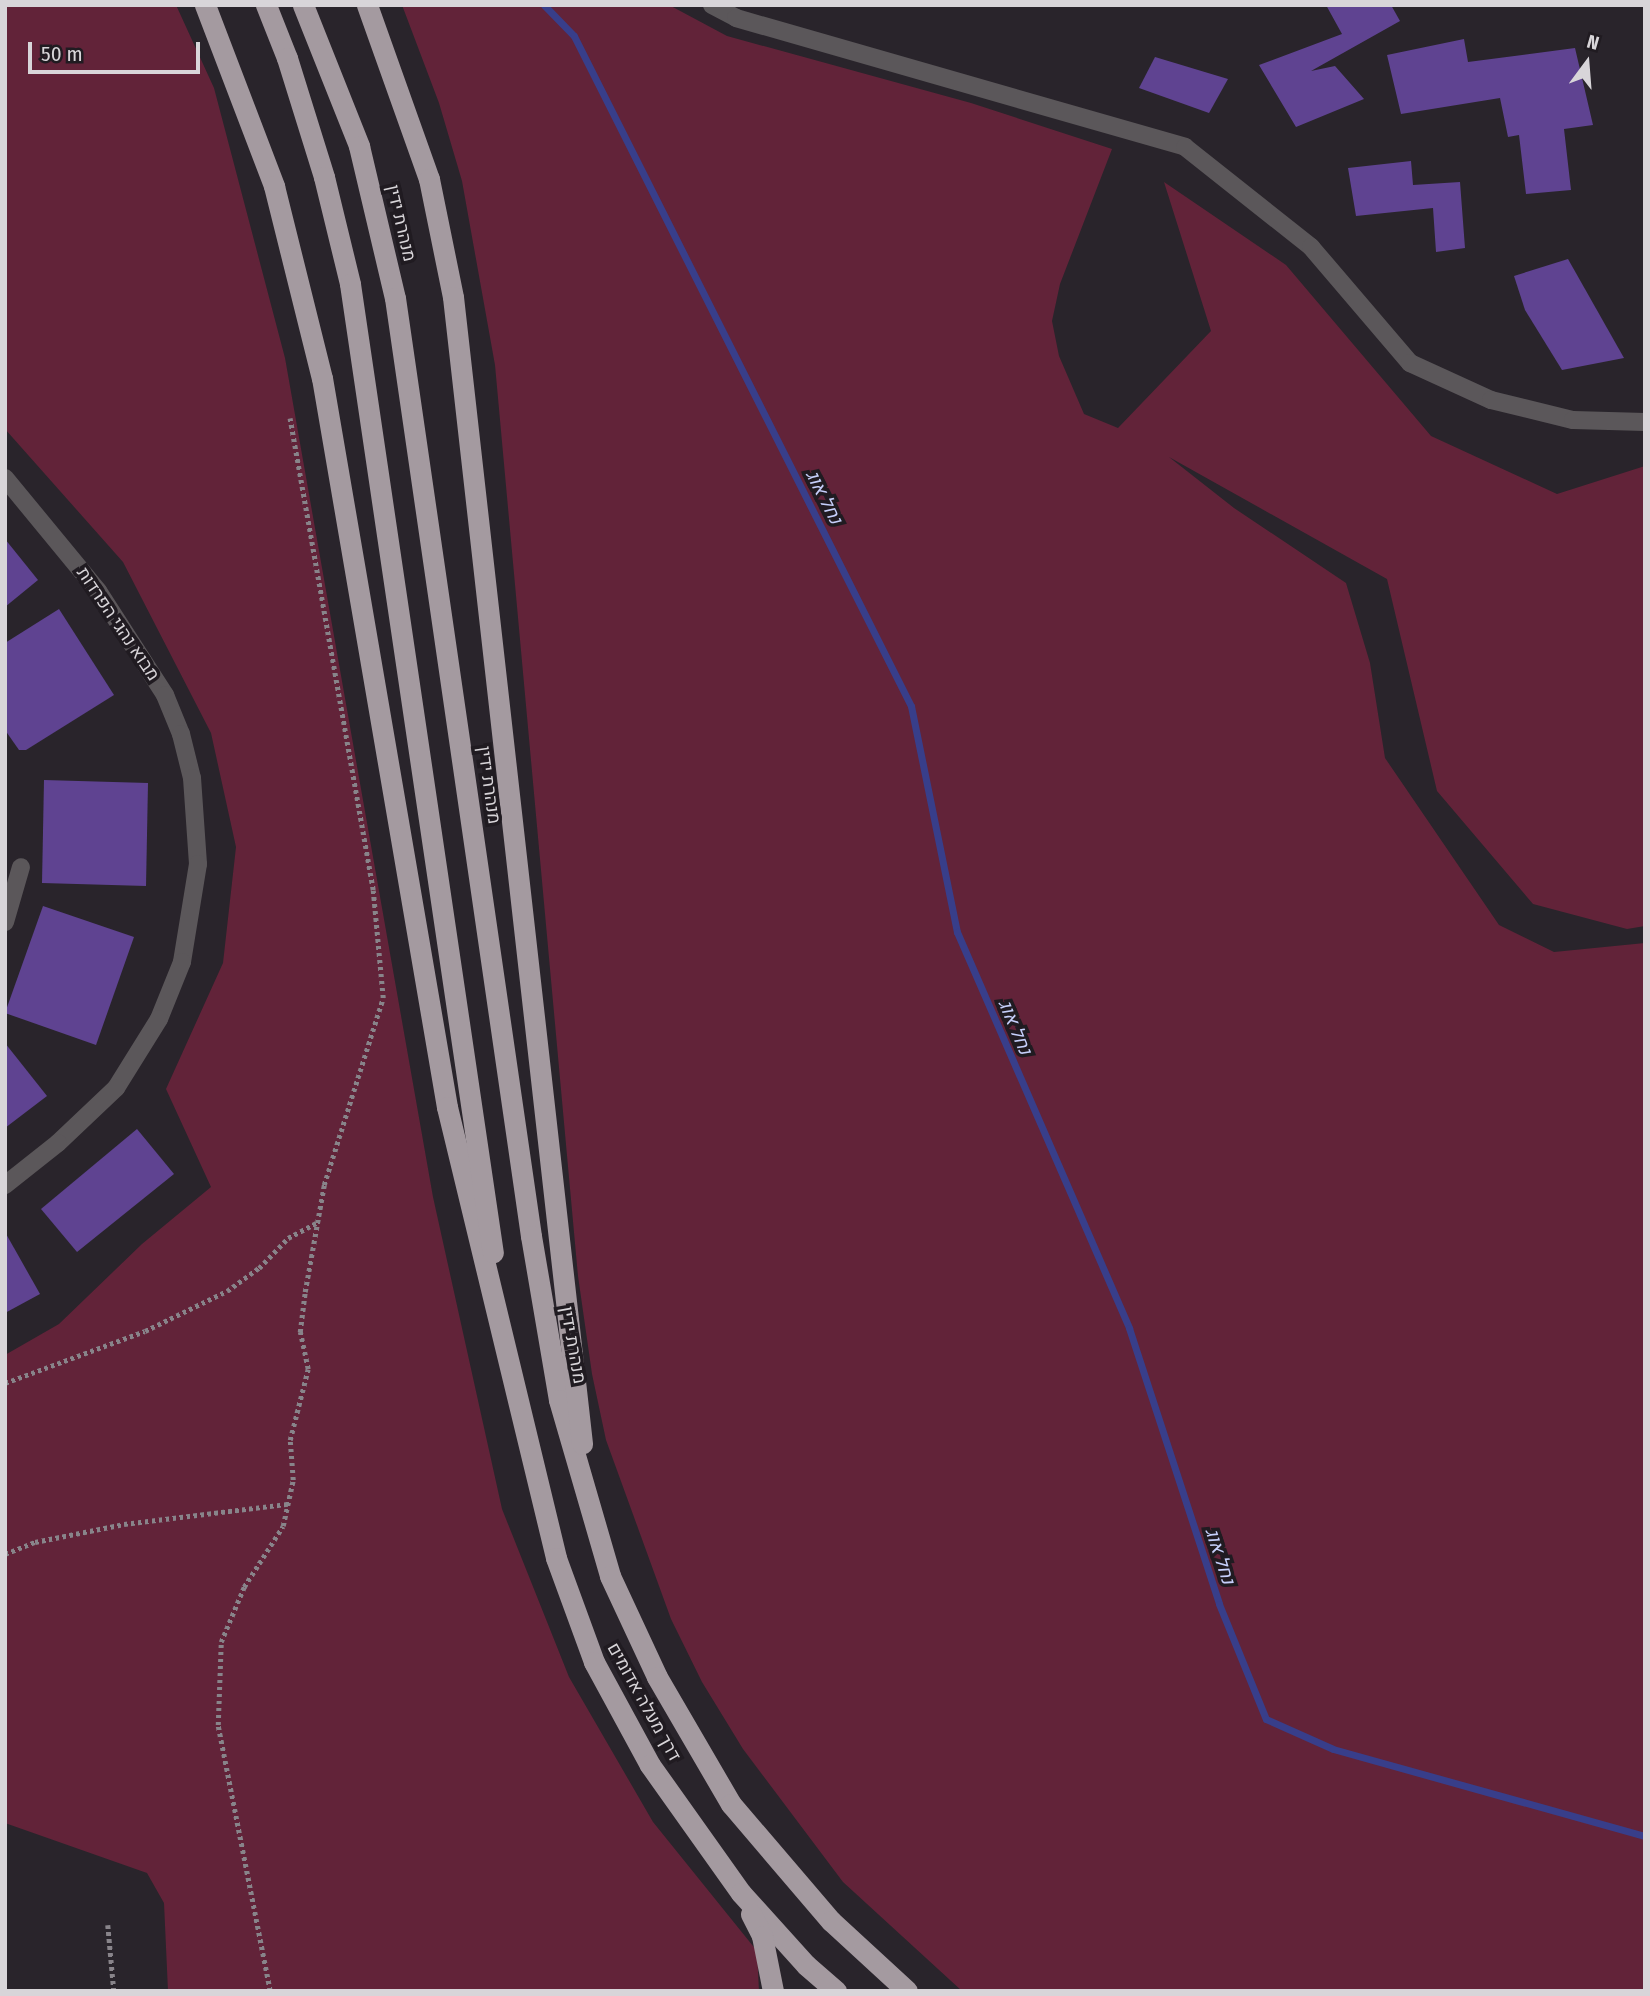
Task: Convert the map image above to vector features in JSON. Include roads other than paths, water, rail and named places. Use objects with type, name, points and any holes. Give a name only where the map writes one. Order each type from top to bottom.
[{"type":"highway","points":[[205,5],[274,186],[322,378],[447,1107],[505,1341]]},
{"type":"highway","points":[[266,5],[287,58],[324,177],[350,285],[505,1341]]},
{"type":"highway","name":"מנהרת ידין","points":[[303,5],[359,146],[395,298],[531,1236],[559,1400],[610,1576]]},
{"type":"highway","points":[[367,5],[429,179],[453,297],[584,1458],[610,1576]]},
{"type":"highway","name":"דרך מעלה אדומים","points":[[505,1341],[556,1558],[594,1662],[650,1765],[741,1893],[836,1991]]},
{"type":"highway","name":"דרך מעלה אדומים","points":[[610,1576],[657,1677],[731,1804],[831,1921],[907,1991]]},
{"type":"highway","points":[[741,1893],[762,1936],[773,1991]]},
{"type":"street","points":[[712,5],[736,18],[1185,147],[1311,247],[1410,363],[1491,400],[1573,420],[1645,422]]},
{"type":"street","name":"מבוא נהגי הפרדות","points":[[5,478],[99,591],[165,695],[181,734],[192,778],[198,864],[181,962],[159,1019],[116,1088],[58,1143],[5,1185]]},
{"type":"street","points":[[5,922],[21,867]]},
{"type":"waterway","name":"נחל אוג","points":[[544,5],[574,36],[911,706],[957,932],[1129,1328],[1219,1604],[1266,1719],[1333,1749],[1645,1836]]}]
